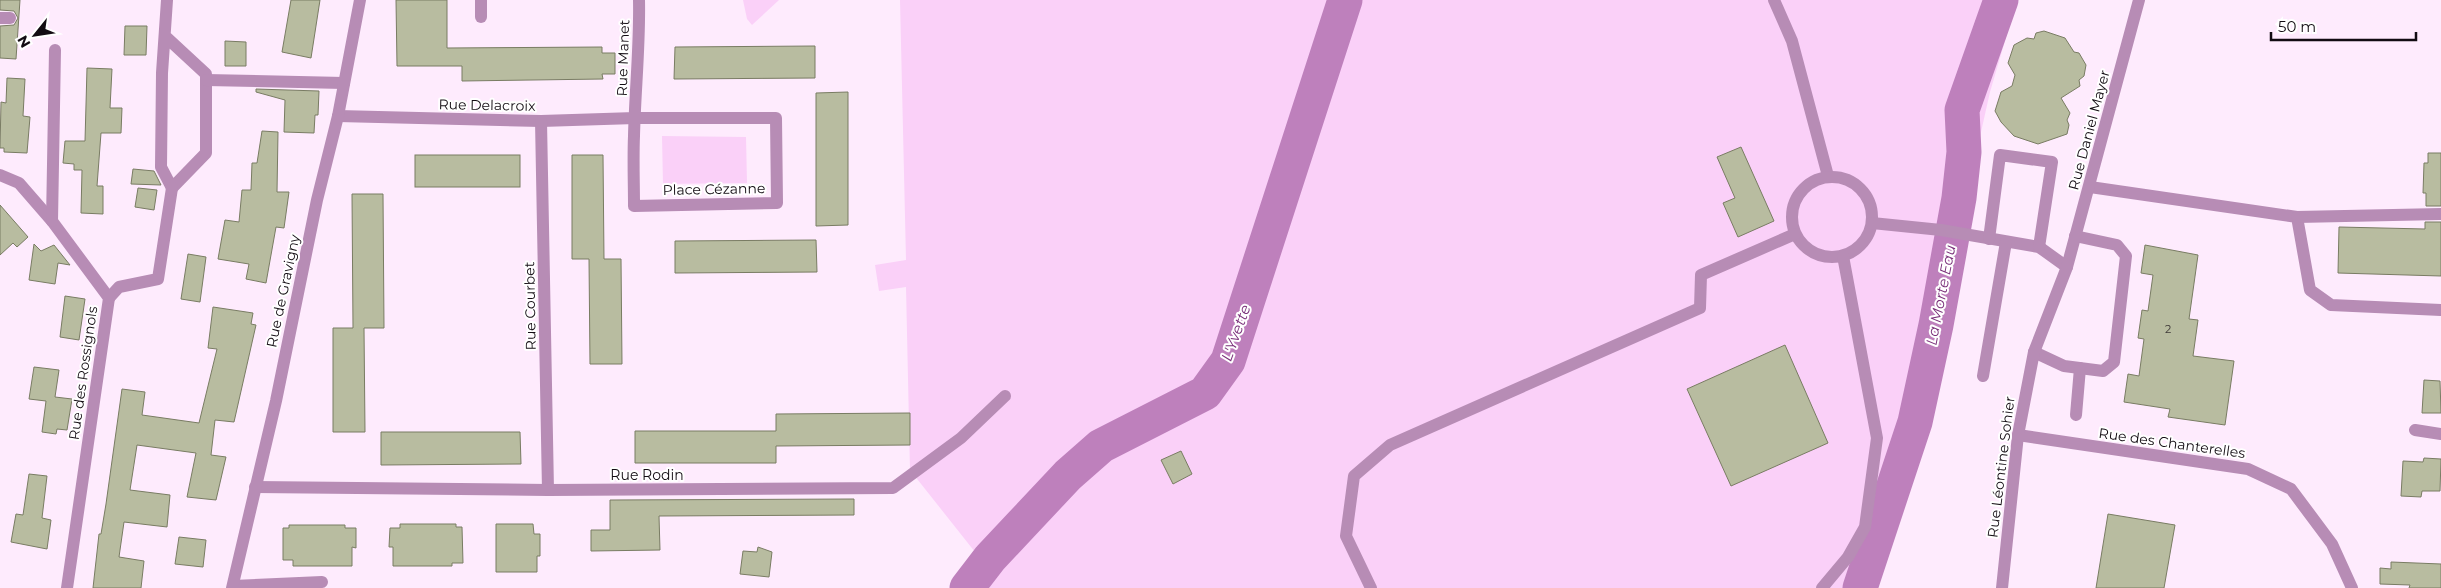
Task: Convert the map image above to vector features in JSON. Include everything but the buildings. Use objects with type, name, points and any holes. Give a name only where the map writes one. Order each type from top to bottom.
[{"type":"street","name":"Rue de Gravigny","points":[[233,587],[276,401],[317,200],[338,116],[360,0]]},
{"type":"street","points":[[481,0],[481,17]]},
{"type":"street","name":"Rue Manet","points":[[635,118],[639,0]]},
{"type":"street","points":[[1774,0],[1792,41],[1828,176]]},
{"type":"street","name":"Rue Daniel Mayer","points":[[2067,267],[2139,0]]},
{"type":"street","points":[[169,3],[162,73],[161,167],[172,188]]},
{"type":"street","points":[[109,298],[119,287],[158,279],[172,188],[206,153],[206,74],[166,37]]},
{"type":"street","points":[[52,221],[54,50]]},
{"type":"street","points":[[206,80],[344,83]]},
{"type":"street","name":"Rue Delacroix","points":[[338,116],[541,121],[635,118]]},
{"type":"street","name":"Place Cézanne","points":[[635,118],[776,118],[777,203],[634,206],[635,118]]},
{"type":"street","name":"Rue Courbet","points":[[541,121],[548,490]]},
{"type":"street","points":[[1989,239],[2000,155],[2052,162],[2040,247]]},
{"type":"street","name":"Rue des Rossignols","points":[[0,175],[19,183],[52,221],[109,298],[67,588]]},
{"type":"street","points":[[1828,176],[1842,177],[1855,183],[1867,196],[1872,209],[1872,223],[1863,244],[1843,256],[1829,257],[1815,254],[1803,246],[1795,234],[1792,213],[1799,193],[1809,183],[1828,176]]},
{"type":"street","points":[[2090,187],[2296,217],[2441,214]]},
{"type":"street","points":[[2296,217],[2310,290],[2331,305],[2441,310]]},
{"type":"street","points":[[1872,223],[1941,230],[2040,247],[2067,267]]},
{"type":"street","points":[[1370,588],[1346,536],[1354,476],[1390,445],[1700,308],[1701,275],[1795,234]]},
{"type":"street","points":[[2034,352],[2064,366],[2103,371],[2114,362],[2126,256],[2117,245],[2075,236]]},
{"type":"street","points":[[1983,376],[2006,242]]},
{"type":"street","points":[[1822,588],[1848,557],[1865,527],[1876,438],[1843,256]]},
{"type":"street","name":"Rue Léontine Sohier","points":[[2002,588],[2018,435],[2034,352],[2067,267]]},
{"type":"street","points":[[2076,415],[2080,368]]},
{"type":"street","name":"Rue Rodin","points":[[255,487],[548,490],[893,488],[961,438],[1005,396]]},
{"type":"street","points":[[2415,430],[2441,434]]},
{"type":"street","name":"Rue des Chanterelles","points":[[2018,435],[2248,469],[2266,477],[2291,489],[2332,544],[2352,588]]},
{"type":"street","points":[[233,587],[322,582]]},
{"type":"shaded area","points":[[743,0],[779,0],[752,25],[747,19]]},
{"type":"shaded area","points":[[900,0],[2017,0],[1990,92],[1957,239],[1921,427],[1870,588],[990,588],[975,552],[910,470],[906,287],[879,291],[875,265],[906,260]]},
{"type":"shaded area","points":[[662,136],[746,137],[747,183],[663,184]]},
{"type":"waterway","name":"L'Yvette","points":[[967,588],[990,558],[1068,475],[1101,446],[1205,393],[1228,361],[1345,0]]},
{"type":"waterway","name":"La Morte Eau","points":[[1860,588],[1915,422],[1936,325],[1959,198],[1964,152],[1962,110],[2001,0]]}]
